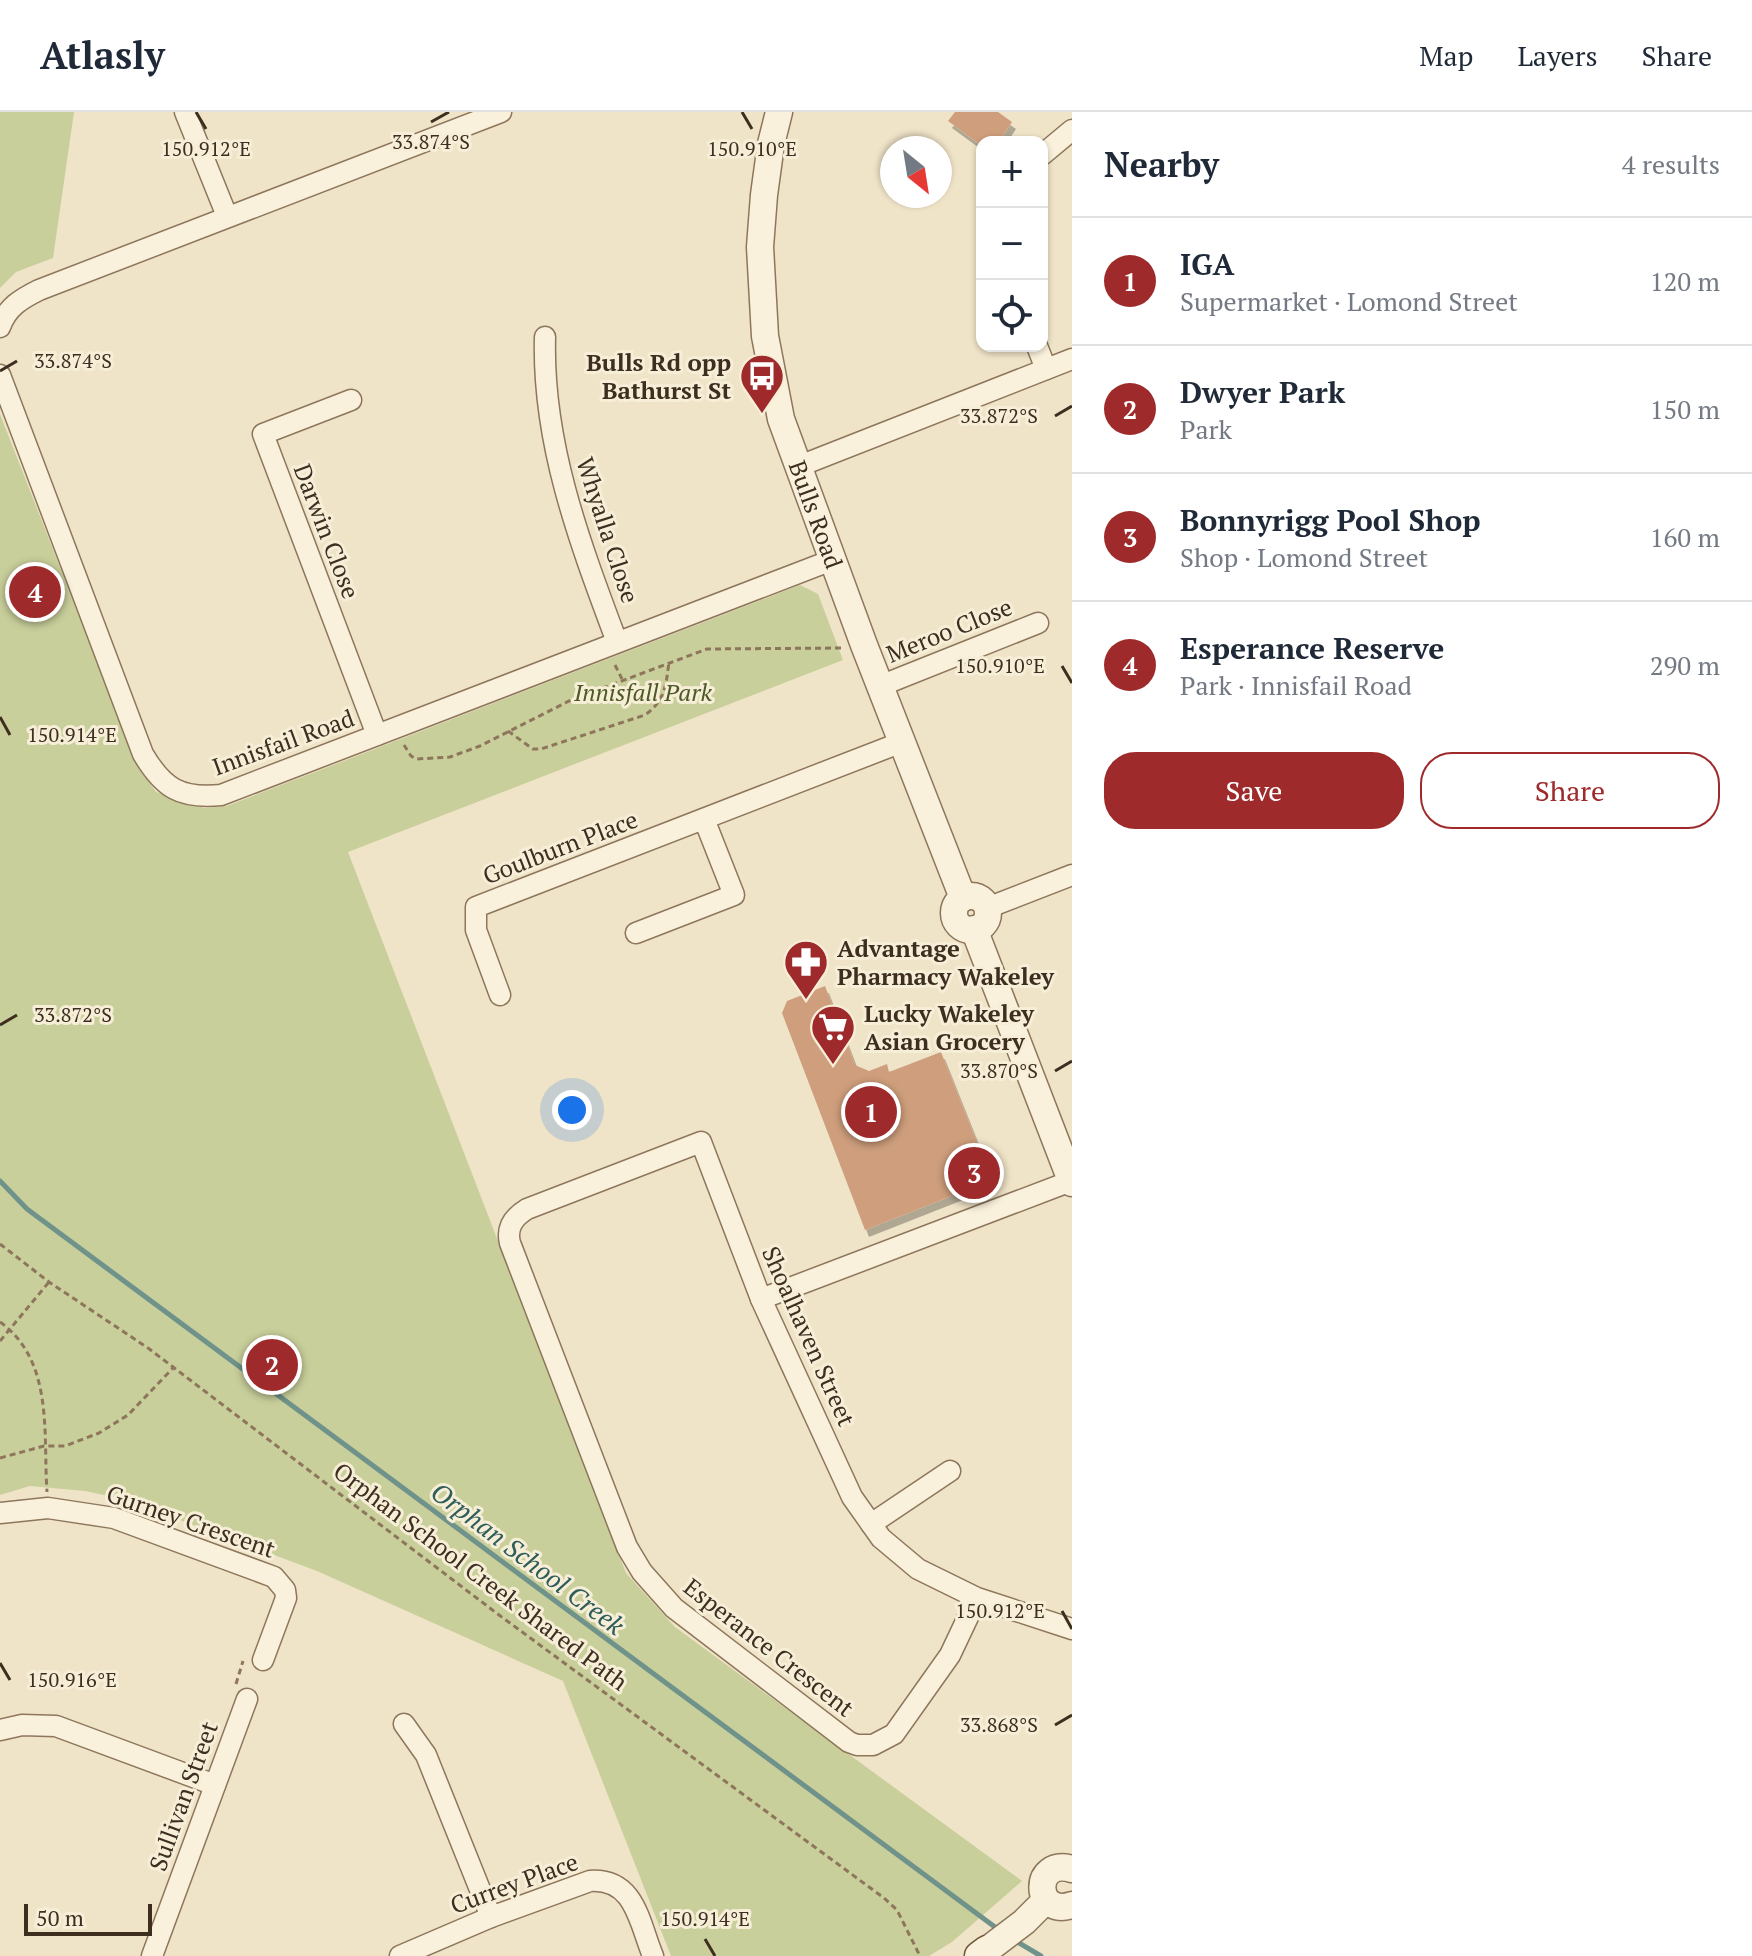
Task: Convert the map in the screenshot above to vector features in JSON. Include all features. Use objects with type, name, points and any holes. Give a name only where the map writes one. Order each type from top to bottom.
[{"type":"street","points":[[185,112],[227,216]]},
{"type":"street","points":[[0,327],[18,300],[227,216],[501,112]]},
{"type":"street","name":"Bulls Road","points":[[779,112],[771,144],[760,247],[771,377],[781,419],[832,560],[963,898],[955,906],[954,916],[964,928],[981,919]]},
{"type":"street","points":[[1048,150],[1072,130]]},
{"type":"street","name":"Whyalla Close","points":[[545,337],[544,379],[560,475],[572,521],[617,642]]},
{"type":"street","points":[[1039,352],[1046,369]]},
{"type":"street","points":[[797,467],[1072,359]]},
{"type":"street","name":"Innisfail Road","points":[[0,375],[143,754],[155,776],[189,795],[221,795],[832,560]]},
{"type":"street","name":"Darwin Close","points":[[351,400],[263,434],[386,732]]},
{"type":"street","name":"Meroo Close","points":[[880,686],[1038,623]]},
{"type":"street","name":"Goulburn Place","points":[[500,995],[476,930],[476,907],[902,742]]},
{"type":"street","points":[[636,933],[734,895],[704,819]]},
{"type":"street","points":[[761,1299],[1072,1182],[981,919],[1072,875]]},
{"type":"street","name":"Shoalhaven Street","points":[[511,1223],[527,1209],[701,1142],[761,1299],[852,1497],[881,1538],[918,1569],[977,1598],[1072,1629]]},
{"type":"street","name":"Esperance Crescent","points":[[511,1223],[508,1231],[510,1243],[627,1547],[662,1595],[689,1620],[849,1742],[873,1745],[894,1734],[950,1655],[977,1598]]},
{"type":"street","points":[[871,1524],[950,1471]]},
{"type":"street","name":"Gurney Crescent","points":[[0,1513],[48,1508],[91,1513],[128,1522],[274,1577],[285,1590],[286,1598],[263,1660]]},
{"type":"street","name":"Sullivan Street","points":[[152,1956],[247,1699]]},
{"type":"street","points":[[404,1724],[426,1755],[491,1917]]},
{"type":"street","points":[[0,1730],[22,1725],[56,1726],[215,1785]]},
{"type":"street","points":[[983,1953],[1018,1927],[1059,1903],[1042,1888],[1047,1874],[1058,1867],[1072,1869]]},
{"type":"street","name":"Currey Place","points":[[400,1956],[491,1917],[590,1881],[610,1882],[630,1897],[653,1956]]},
{"type":"path","points":[[386,732],[417,759],[450,757],[571,700],[707,649],[842,648]]},
{"type":"path","points":[[508,731],[533,749],[541,749],[645,715],[659,705],[669,662]]},
{"type":"path","name":"Orphan School Creek Shared Path","points":[[0,1244],[173,1368],[511,1624],[884,1898],[897,1910],[920,1956]]},
{"type":"path","points":[[0,1341],[49,1282]]},
{"type":"path","points":[[0,1322],[22,1341],[40,1381],[45,1403],[48,1508]]},
{"type":"path","points":[[0,1458],[44,1446],[65,1446],[99,1433],[128,1415],[173,1368]]},
{"type":"green space","points":[[0,112],[74,112],[53,258],[16,272],[0,288]]},
{"type":"green space","name":"Innisfall Park","points":[[0,414],[139,769],[156,792],[205,808],[227,806],[800,585],[818,594],[843,660],[348,852],[626,1573],[675,1627],[1022,1881],[952,1942],[929,1956],[671,1956],[563,1681],[317,1571],[123,1499],[85,1491],[30,1486],[0,1495]]},
{"type":"building","points":[[955,112],[998,112],[1012,122],[1003,136],[976,136],[976,142],[948,121]]},
{"type":"building","points":[[825,986],[855,1065],[869,1071],[887,1064],[889,1072],[941,1052],[992,1180],[865,1230],[782,1013],[787,1001]]},
{"type":"waterway","name":"Orphan School Creek","points":[[0,1181],[27,1209],[999,1930]]},
{"type":"waterway","name":"Orphan School Creek","points":[[1014,1940],[1041,1956]]},
{"type":"place","name":"Bulls Rd opp Bathurst St","points":[[762,415]]},
{"type":"place","name":"Esperance Reserve","points":[[35,592]]},
{"type":"place","name":"Advantage Pharmacy Wakeley","points":[[806,1001]]},
{"type":"place","name":"Lucky Wakeley Asian Grocery","points":[[833,1066]]},
{"type":"place","name":"IGA","points":[[871,1112]]},
{"type":"place","name":"Bonnyrigg Pool Shop","points":[[974,1173]]},
{"type":"place","name":"Dwyer Park","points":[[272,1365]]}]
